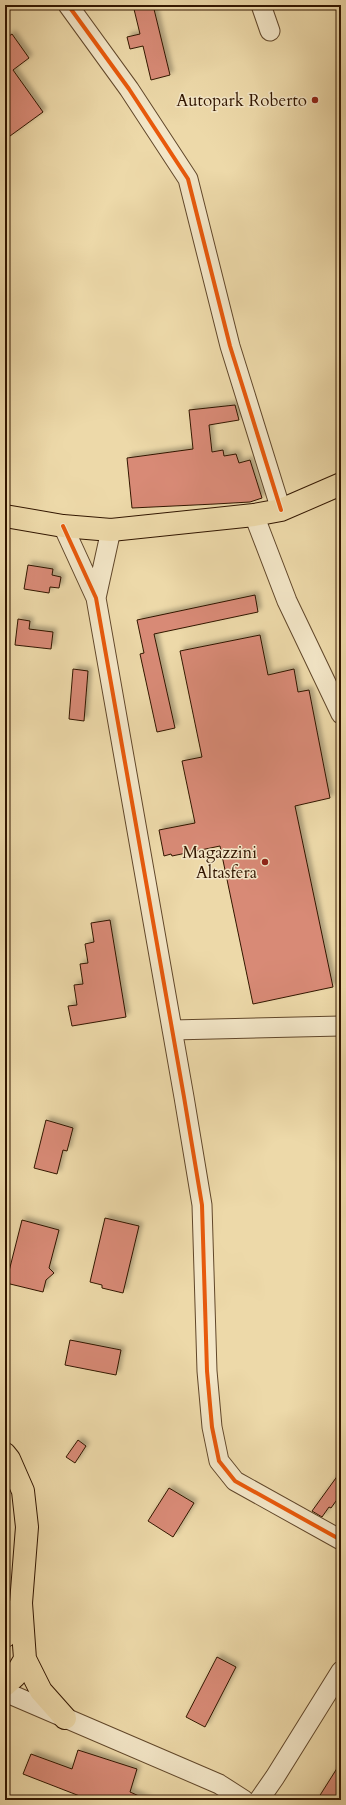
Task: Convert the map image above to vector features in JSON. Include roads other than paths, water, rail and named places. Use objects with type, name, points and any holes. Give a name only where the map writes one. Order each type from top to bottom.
[{"type":"main road","points":[[5,516],[62,526],[111,530],[254,515],[282,510],[341,484]]},
{"type":"main road","points":[[5,1454],[9,1459],[23,1491],[27,1527],[22,1603],[25,1659],[40,1691],[65,1718]]},
{"type":"main road","points":[[5,1636],[22,1603]]},
{"type":"main road","points":[[5,1685],[15,1676],[25,1659]]},
{"type":"street","points":[[68,5],[129,89],[188,179],[230,346],[282,510]]},
{"type":"street","points":[[260,5],[270,31]]},
{"type":"street","points":[[254,515],[288,601],[341,714]]},
{"type":"street","points":[[62,526],[96,598],[202,1205],[207,1371],[212,1427],[219,1461],[235,1481],[341,1540]]},
{"type":"street","points":[[96,598],[111,530]]},
{"type":"street","points":[[172,1030],[341,1026]]},
{"type":"street","points":[[259,1800],[341,1671]]},
{"type":"street","points":[[5,1692],[219,1784],[244,1800]]},
{"type":"place","name":"Autopark Roberto","points":[[315,100]]},
{"type":"place","name":"Magazzini Altasfera","points":[[265,862]]}]
